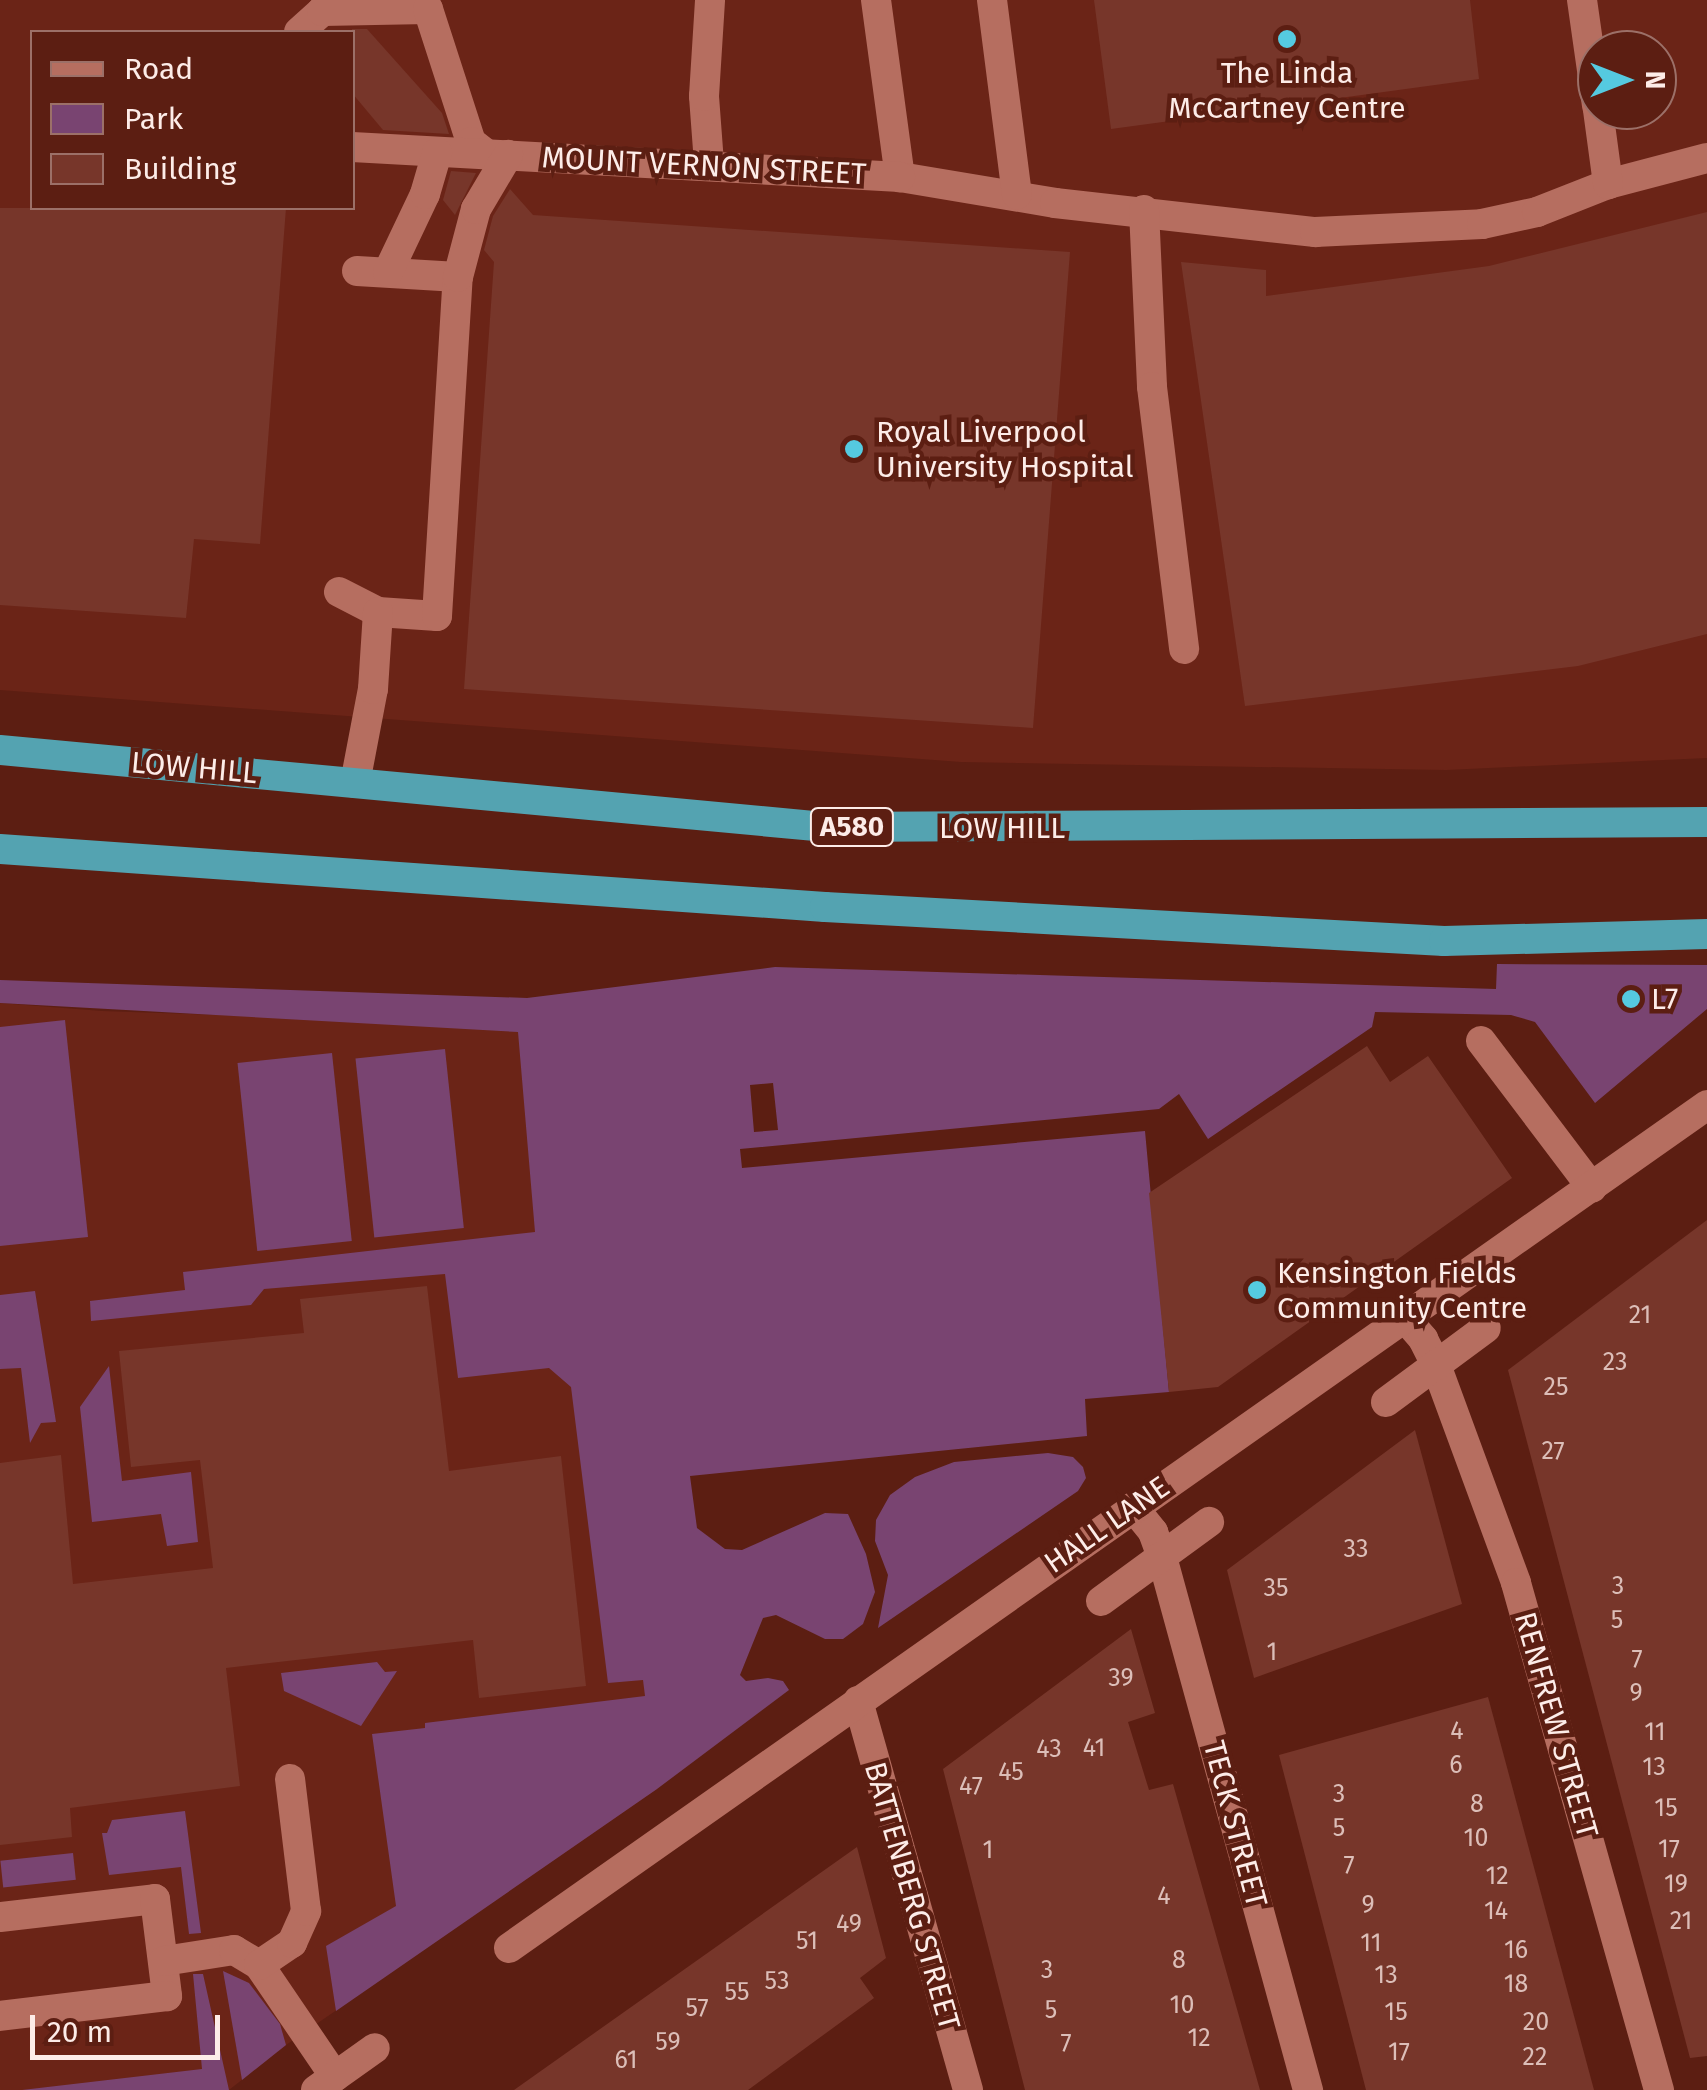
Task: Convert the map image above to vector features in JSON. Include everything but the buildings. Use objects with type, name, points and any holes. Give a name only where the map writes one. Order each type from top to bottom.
[{"type":"highway","name":"LOW HILL","points":[[0,750],[826,827],[1707,822]]},
{"type":"highway","points":[[0,849],[805,906],[1444,941],[1707,934]]},
{"type":"street","points":[[709,163],[704,96],[710,0]]},
{"type":"street","name":"MOUNT VERNON STREET","points":[[876,0],[900,177]]},
{"type":"street","points":[[992,0],[1017,194]]},
{"type":"street","points":[[1582,0],[1586,30]]},
{"type":"street","points":[[301,30],[322,11],[432,5],[471,142],[496,154],[458,277],[437,616],[378,612],[339,592]]},
{"type":"street","points":[[1600,130],[1608,184]]},
{"type":"street","name":"MOUNT VERNON STREET","points":[[355,147],[709,163],[900,177],[1055,203],[1315,232],[1482,224],[1537,212],[1608,184],[1707,158]]},
{"type":"street","points":[[437,153],[424,194],[372,272],[458,277]]},
{"type":"street","points":[[1144,210],[1152,387],[1184,649]]},
{"type":"street","points":[[355,783],[373,689],[378,612]]},
{"type":"street","points":[[1481,1041],[1592,1188]]},
{"type":"street","name":"HALL LANE","points":[[509,1948],[1707,1105]]},
{"type":"street","name":"RENFREW STREET","points":[[1405,1318],[1423,1338],[1436,1365],[1516,1583],[1659,2090]]},
{"type":"street","points":[[1386,1402],[1486,1328]]},
{"type":"street","name":"TECK STREET","points":[[1134,1507],[1154,1532],[1162,1557],[1308,2090]]},
{"type":"street","points":[[1101,1601],[1210,1522]]},
{"type":"street","name":"BATTENBERG STREET","points":[[858,1701],[968,2090]]},
{"type":"street","points":[[259,1966],[292,1943],[306,1911],[290,1778]]},
{"type":"street","points":[[0,1917],[155,1898],[167,1996],[0,2016]]},
{"type":"street","points":[[164,1961],[234,1950],[259,1966],[326,2083],[375,2048]]},
{"type":"shaded area","name":"Royal Liverpool University Hospital","points":[[0,0],[1707,0],[1707,758],[1446,770],[961,762],[0,690]]},
{"type":"shaded area","points":[[0,1003],[102,1011],[563,1027],[657,1789],[286,2045],[229,2090],[0,2090]]},
{"type":"green space","points":[[1497,964],[1707,965],[1707,1009],[1595,1103],[1535,1022],[1511,1015],[1375,1012],[1372,1027],[1208,1139],[1179,1094],[1159,1109],[740,1149],[742,1168],[1145,1131],[1169,1392],[1085,1399],[1087,1436],[690,1476],[697,1528],[725,1549],[742,1550],[825,1513],[848,1514],[866,1554],[875,1592],[863,1624],[843,1639],[825,1639],[776,1615],[763,1618],[740,1675],[746,1681],[783,1681],[789,1690],[657,1789],[336,2011],[326,1946],[396,1906],[372,1734],[425,1728],[425,1723],[645,1696],[643,1680],[608,1683],[571,1387],[549,1368],[458,1378],[445,1274],[264,1289],[251,1305],[91,1321],[90,1301],[185,1290],[183,1272],[535,1232],[518,1032],[0,1003],[0,980],[527,998],[775,967],[1496,989]],"holes":[[[773,1083],[778,1130],[754,1132],[750,1085]]]},
{"type":"green space","points":[[65,1020],[88,1237],[0,1246],[0,1027]]},
{"type":"green space","points":[[445,1049],[464,1228],[374,1237],[355,1058]]},
{"type":"green space","points":[[332,1053],[352,1241],[257,1251],[238,1063]]},
{"type":"green space","points":[[35,1291],[56,1422],[41,1423],[30,1443],[21,1368],[0,1369],[0,1295]]},
{"type":"green space","points":[[109,1366],[122,1481],[191,1472],[198,1542],[167,1546],[161,1514],[92,1522],[80,1407]]},
{"type":"green space","points":[[1048,1453],[1073,1457],[1083,1467],[1086,1478],[1078,1491],[878,1628],[888,1575],[875,1541],[876,1520],[890,1495],[915,1477],[954,1462]]},
{"type":"green space","points":[[377,1662],[385,1672],[397,1671],[361,1726],[284,1691],[281,1673]]},
{"type":"green space","points":[[185,1811],[201,1933],[189,1934],[181,1867],[109,1875],[102,1833],[107,1833],[112,1820]]},
{"type":"green space","points":[[73,1853],[76,1880],[3,1887],[0,1861]]},
{"type":"green space","points":[[223,1971],[249,1983],[280,2024],[286,2045],[242,2080]]},
{"type":"green space","points":[[193,1974],[203,1974],[229,2090],[22,2090],[202,2069]]},
{"type":"place","name":"The Linda McCartney Centre","points":[[1287,39]]},
{"type":"place","name":"Royal Liverpool University Hospital","points":[[854,449]]},
{"type":"place","name":"L7","points":[[1631,999]]},
{"type":"place","name":"Kensington Fields Community Centre","points":[[1257,1290]]}]
